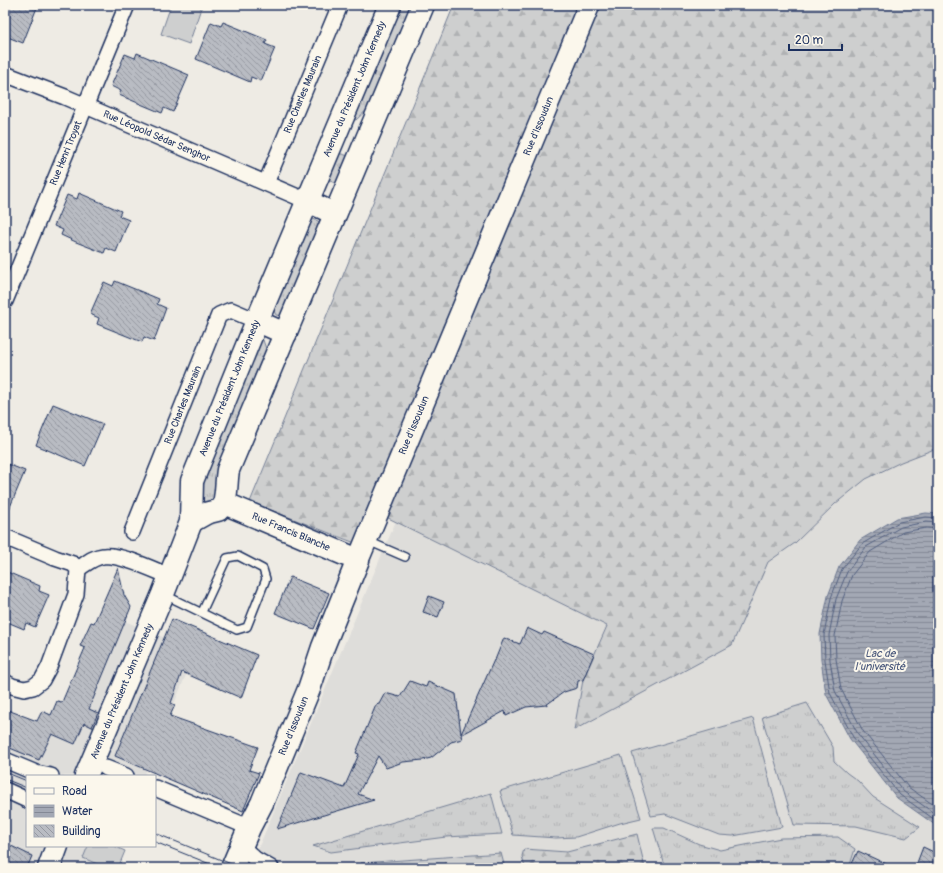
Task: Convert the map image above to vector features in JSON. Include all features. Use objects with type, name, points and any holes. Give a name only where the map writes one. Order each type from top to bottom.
[{"type":"main road","name":"Avenue du Président John Kennedy","points":[[96,772],[98,751],[191,522],[192,481],[257,321],[390,5]]},
{"type":"main road","points":[[224,503],[227,494],[226,483],[228,470],[423,5]]},
{"type":"main road","name":"Rue Francis Blanche","points":[[224,503],[362,550]]},
{"type":"main road","name":"Rue d'Issoudun","points":[[232,868],[262,803],[309,689],[323,647],[362,550]]},
{"type":"main road","points":[[48,868],[57,847]]},
{"type":"street","name":"Rue Henri Troyat","points":[[5,301],[127,5]]},
{"type":"street","name":"Rue Charles Maurain","points":[[266,183],[340,5]]},
{"type":"street","name":"Rue d'Issoudun","points":[[362,550],[589,5]]},
{"type":"street","name":"Rue Léopold Sédar Senghor","points":[[5,74],[85,106],[307,201]]},
{"type":"street","points":[[307,201],[335,214]]},
{"type":"street","name":"Rue Charles Maurain","points":[[132,532],[218,316],[232,310],[257,321]]},
{"type":"street","points":[[257,321],[286,334]]},
{"type":"street","points":[[191,522],[207,513],[219,510],[224,503]]},
{"type":"street","points":[[5,537],[73,564],[78,569],[76,594],[49,667],[42,680],[33,687],[24,689],[12,686],[5,682]]},
{"type":"street","points":[[78,569],[93,559],[104,555],[121,558],[166,585]]},
{"type":"street","points":[[5,760],[36,773],[46,775]]},
{"type":"street","points":[[96,772],[118,775]]},
{"type":"street","points":[[156,788],[241,824]]},
{"type":"street","points":[[5,790],[26,800]]},
{"type":"street","points":[[241,846],[255,859],[272,868]]},
{"type":"lane","points":[[362,550],[405,557]]},
{"type":"lane","points":[[166,585],[202,612],[237,630],[247,627],[266,579],[263,570],[238,556],[227,558],[202,612]]},
{"type":"shaded area","points":[[613,5],[938,5],[938,868],[250,868]]},
{"type":"shaded area","points":[[120,619],[196,651],[144,775],[26,775],[26,847],[114,847],[105,868],[6,868],[5,724],[81,718]]},
{"type":"green space","points":[[171,5],[202,5],[189,44],[161,34]]},
{"type":"green space","points":[[398,5],[413,5],[371,106],[356,120],[353,119]]},
{"type":"green space","points":[[454,5],[938,5],[938,450],[932,450],[901,462],[866,479],[835,504],[795,543],[768,562],[732,645],[574,730],[583,680],[607,626],[370,509],[355,543],[250,502]]},
{"type":"green space","points":[[338,153],[349,156],[339,181],[335,183],[330,181],[329,174]]},
{"type":"green space","points":[[313,219],[321,224],[287,312],[281,316],[276,315],[273,305],[311,220]]},
{"type":"green space","points":[[260,339],[263,340],[266,349],[266,359],[218,499],[204,503],[201,499],[207,466]]},
{"type":"green space","points":[[807,703],[833,747],[834,761],[858,781],[873,797],[920,827],[906,838],[856,826],[794,825],[762,717]]},
{"type":"green space","points":[[753,718],[782,827],[733,836],[719,835],[665,814],[651,816],[632,753]]},
{"type":"green space","points":[[621,755],[641,818],[576,837],[556,838],[513,835],[500,791]]},
{"type":"green space","points":[[491,793],[502,834],[446,837],[331,852],[313,846]]},
{"type":"green space","points":[[653,828],[664,828],[699,844],[720,850],[781,838],[838,837],[855,849],[849,868],[665,868]]},
{"type":"green space","points":[[637,834],[645,868],[525,868],[522,856],[524,849],[567,852]]},
{"type":"green space","points":[[88,847],[116,847],[125,851],[118,868],[107,868],[83,858]]},
{"type":"green space","points":[[501,853],[505,868],[374,868],[361,863]]},
{"type":"water","name":"Lac de l'université","points":[[926,513],[938,514],[938,827],[897,798],[850,739],[826,694],[821,660],[820,634],[828,596],[839,567],[860,540],[897,518]]},
{"type":"building","points":[[5,5],[38,5],[23,43],[5,36]]},
{"type":"building","points":[[211,22],[221,26],[223,22],[267,40],[265,44],[275,48],[261,81],[251,77],[250,82],[196,59]]},
{"type":"building","points":[[137,53],[189,75],[173,112],[164,108],[162,113],[119,95],[121,91],[111,86],[125,54],[135,58]]},
{"type":"building","points":[[79,193],[121,211],[119,216],[129,220],[116,252],[106,248],[104,253],[76,242],[61,235],[63,230],[54,226],[67,195],[77,199]]},
{"type":"building","points":[[115,281],[159,299],[157,304],[166,308],[154,341],[144,337],[142,342],[97,324],[99,318],[90,314],[104,282],[113,286]]},
{"type":"building","points":[[53,404],[103,424],[85,466],[36,445]]},
{"type":"building","points":[[5,463],[25,471],[5,519]]},
{"type":"building","points":[[118,568],[124,595],[131,607],[89,709],[98,713],[92,727],[84,723],[75,744],[52,734],[39,760],[5,746],[5,709],[37,721],[42,711],[51,715],[57,701],[62,702],[85,648],[80,646],[91,622],[94,623]]},
{"type":"building","points":[[5,571],[40,586],[39,591],[49,595],[35,627],[26,623],[24,629],[5,621]]},
{"type":"building","points":[[290,577],[329,593],[314,629],[275,613]]},
{"type":"building","points":[[429,596],[444,602],[438,617],[423,612]]},
{"type":"building","points":[[172,619],[257,655],[241,698],[182,672],[171,703],[175,705],[170,716],[258,747],[249,770],[259,773],[243,811],[115,756]]},
{"type":"building","points":[[527,628],[542,635],[544,632],[594,654],[583,680],[578,681],[577,688],[564,692],[546,705],[526,707],[506,716],[505,711],[461,735],[462,739],[451,742],[431,758],[403,762],[386,768],[378,756],[358,794],[374,800],[277,829],[301,772],[344,788],[359,754],[356,753],[376,705],[379,704],[385,693],[400,697],[410,681],[426,687],[428,682],[456,694],[461,734],[504,638],[520,644]]},
{"type":"building","points":[[5,843],[32,856],[27,868],[5,868]]},
{"type":"building","points":[[923,847],[938,854],[938,868],[915,868]]},
{"type":"building","points":[[858,851],[895,868],[850,868]]},
{"type":"tram line","points":[[5,772],[26,781]]},
{"type":"tram line","points":[[5,779],[26,788]]},
{"type":"tram line","points":[[156,833],[241,868]]},
{"type":"tram line","points":[[156,842],[220,868]]}]
